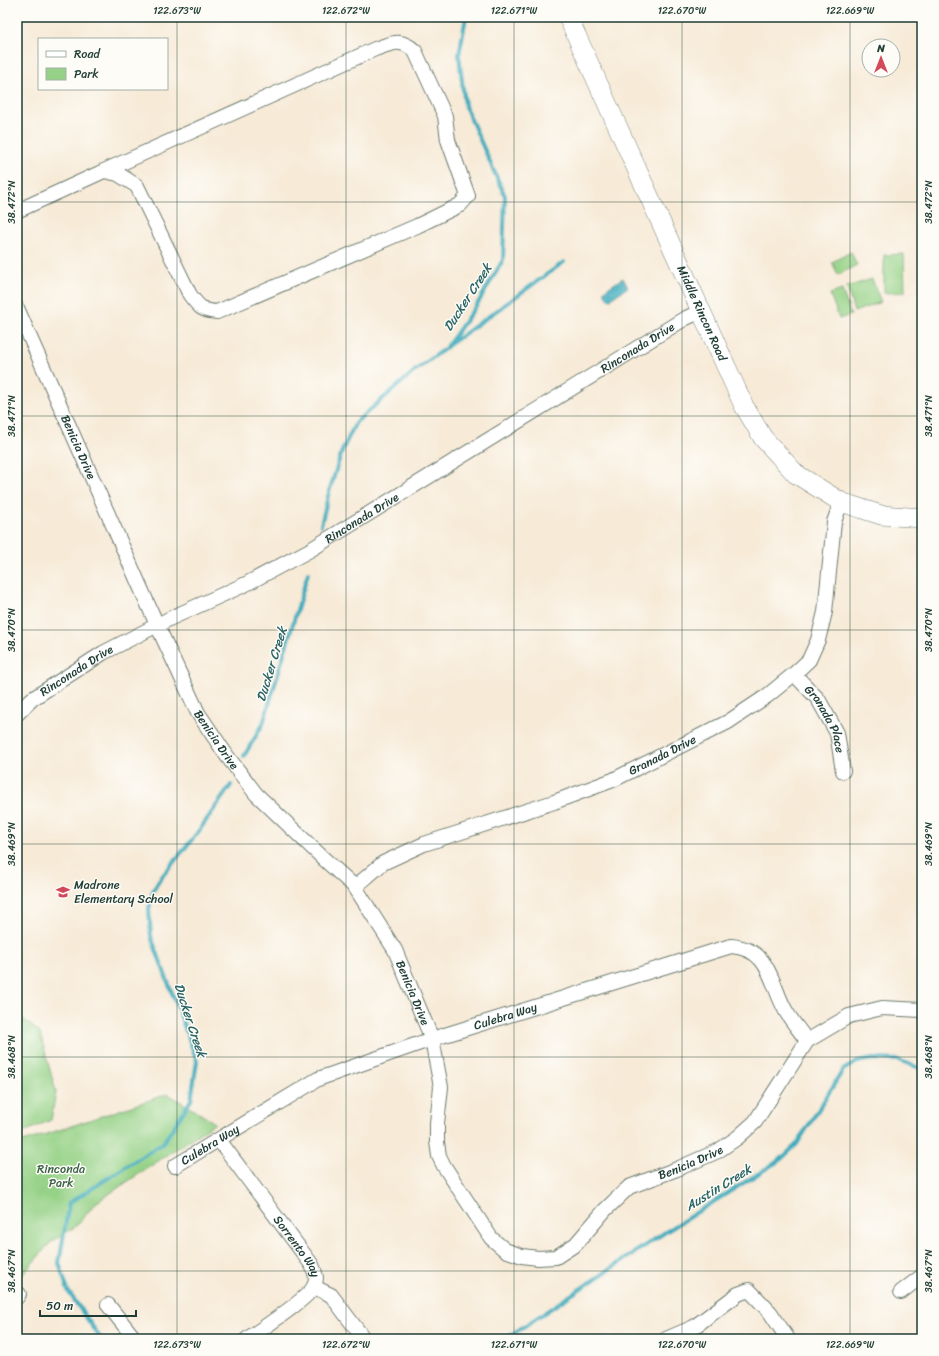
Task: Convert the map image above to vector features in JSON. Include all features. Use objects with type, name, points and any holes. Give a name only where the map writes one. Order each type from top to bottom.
[{"type":"street","name":"Middle Rincon Road","points":[[568,17],[701,311],[708,330],[744,406],[764,438],[796,474],[841,502],[881,515],[922,518]]},
{"type":"street","points":[[17,211],[104,171],[375,49],[400,42],[408,45],[415,51],[445,116],[448,140],[468,196],[460,205],[417,226],[217,312],[207,311],[199,307],[190,295],[137,186],[118,174],[104,171]]},
{"type":"street","name":"Benicia Drive","points":[[17,308],[157,625],[198,713],[227,756],[256,794],[324,860],[355,887],[395,950],[432,1039],[441,1087],[437,1123],[437,1142],[440,1156],[444,1166],[491,1238],[505,1250],[522,1256],[538,1258],[556,1257],[576,1244],[605,1210],[629,1187],[677,1169],[718,1151],[737,1138],[755,1122],[807,1041],[849,1016],[882,1008],[922,1010]]},
{"type":"street","name":"Rinconada Drive","points":[[17,714],[32,699],[97,657],[157,625],[246,584],[310,550],[684,319],[701,311]]},
{"type":"street","name":"Granada Drive","points":[[355,887],[383,863],[424,844],[554,802],[613,780],[728,722],[767,696],[809,660],[818,640],[825,612],[834,522],[841,502]]},
{"type":"street","name":"Granada Place","points":[[794,674],[818,699],[837,733],[843,771]]},
{"type":"street","name":"Culebra Way","points":[[175,1166],[318,1079],[432,1039],[731,946],[743,947],[763,961],[787,1012],[807,1041]]},
{"type":"street","name":"Sorrento Way","points":[[219,1140],[312,1265],[317,1277],[314,1287],[304,1298],[248,1339]]},
{"type":"street","points":[[902,1292],[922,1276]]},
{"type":"street","points":[[314,1287],[331,1295],[364,1339]]},
{"type":"street","points":[[666,1339],[694,1327],[738,1294],[749,1290],[770,1312],[788,1339]]},
{"type":"street","points":[[108,1305],[135,1339]]},
{"type":"green space","points":[[851,252],[857,265],[838,275],[832,262]]},
{"type":"green space","points":[[904,254],[905,292],[884,293],[884,255]]},
{"type":"green space","points":[[872,279],[881,302],[854,312],[847,287]]},
{"type":"green space","points":[[842,290],[851,315],[839,319],[830,294]]},
{"type":"green space","points":[[17,1014],[40,1033],[56,1092],[51,1120],[17,1135]]},
{"type":"green space","name":"Rinconda Park","points":[[168,1094],[215,1123],[97,1202],[75,1227],[50,1243],[17,1281],[17,1144]]},
{"type":"water","points":[[623,278],[628,287],[609,300],[603,291]]},
{"type":"waterway","name":"Ducker Creek","points":[[321,525],[329,492],[342,451],[356,422],[417,369],[446,348],[478,303],[503,260],[505,196],[465,106],[459,55],[466,17]]},
{"type":"waterway","points":[[449,345],[564,262]]},
{"type":"waterway","name":"Ducker Creek","points":[[244,756],[263,724],[308,573]]},
{"type":"waterway","name":"Ducker Creek","points":[[101,1339],[68,1291],[59,1263],[69,1203],[163,1143],[191,1100],[197,1061],[151,936],[149,909],[153,891],[160,879],[198,832],[231,785]]},
{"type":"waterway","name":"Austin Creek","points":[[505,1339],[664,1233],[780,1160],[797,1144],[843,1070],[857,1062],[873,1059],[898,1060],[922,1069]]},
{"type":"place","name":"Madrone Elementary School","points":[[63,892]]}]
